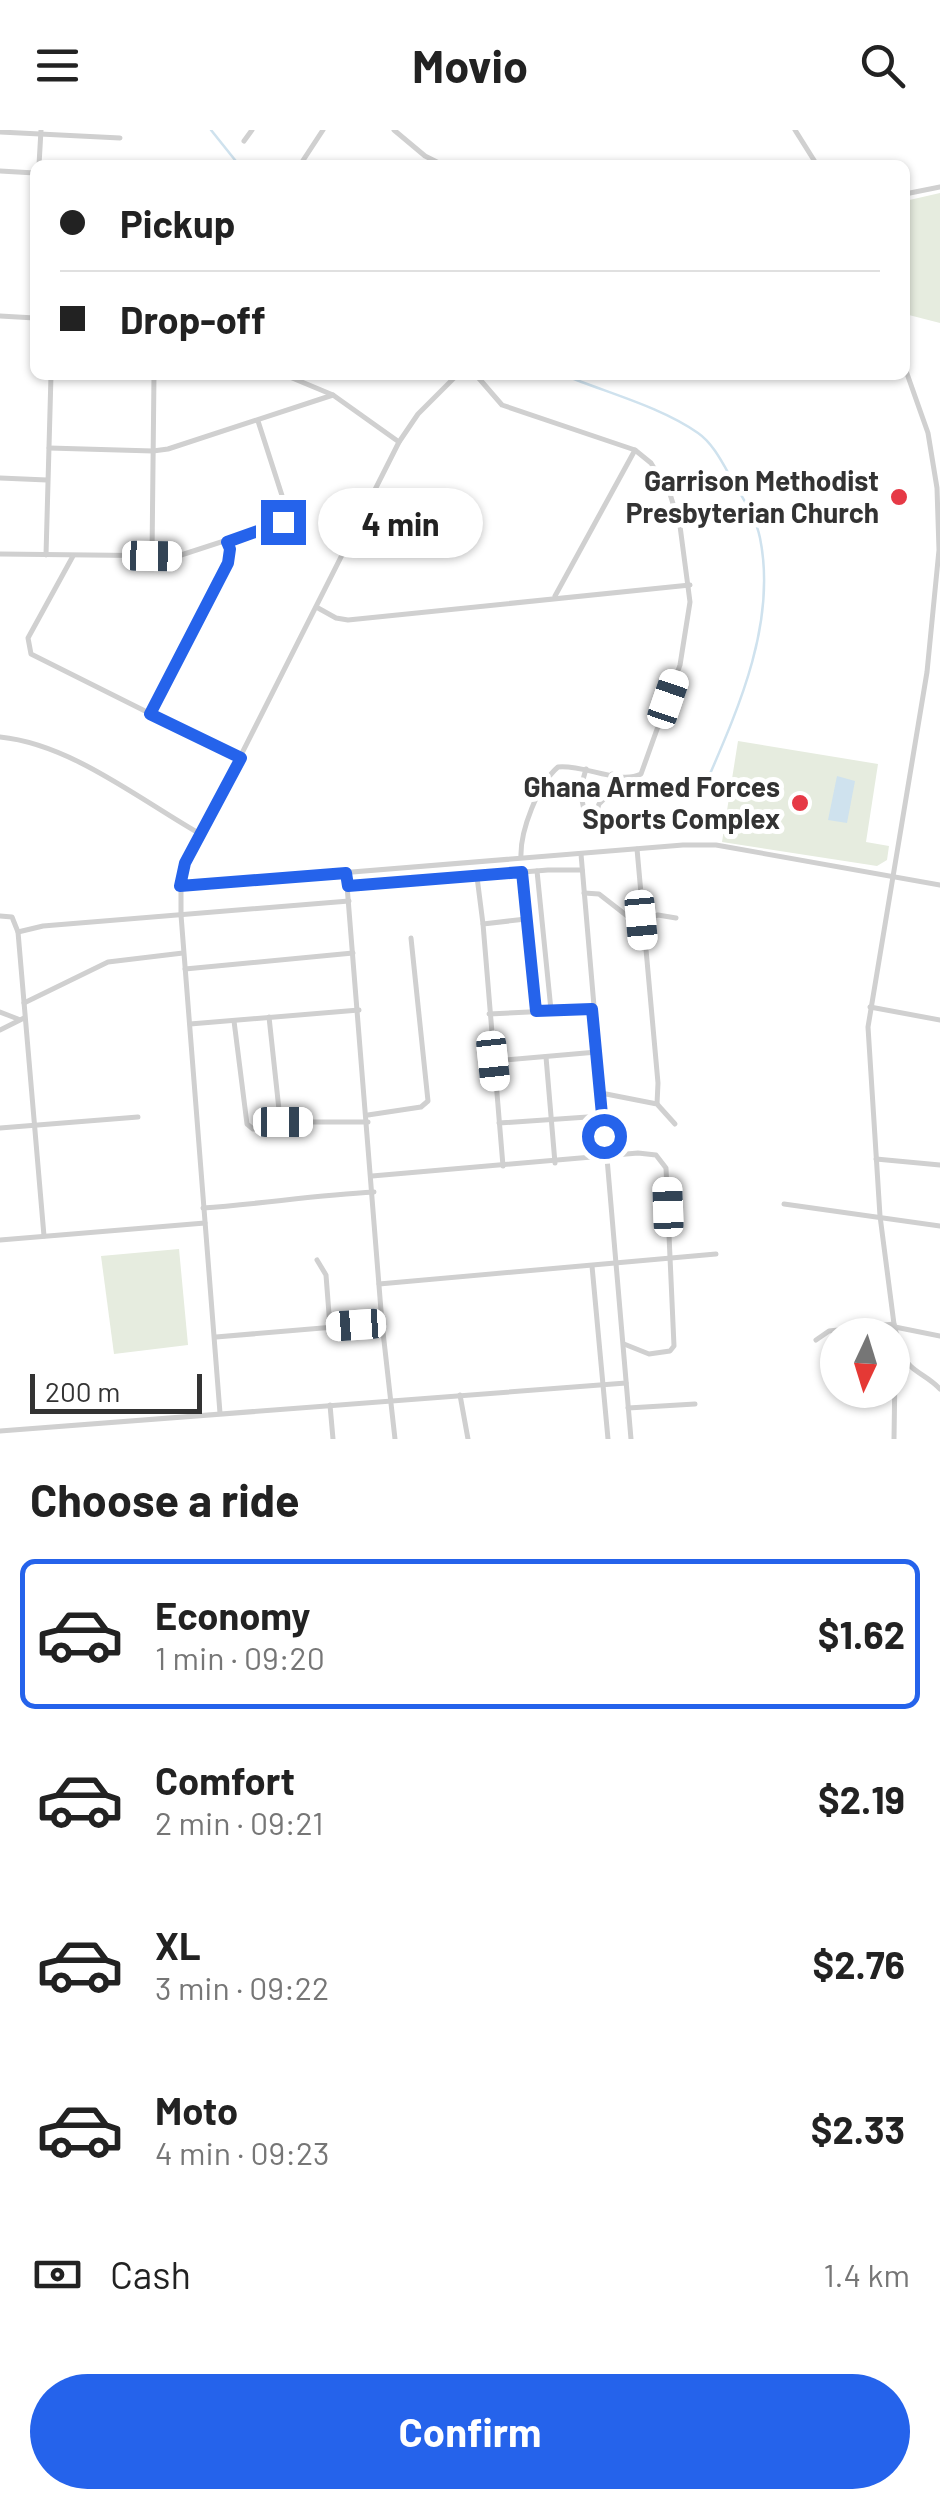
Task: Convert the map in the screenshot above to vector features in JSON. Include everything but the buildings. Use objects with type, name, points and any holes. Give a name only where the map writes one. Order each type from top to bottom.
[{"type":"street","points":[[244,140],[252,130]]},
{"type":"street","points":[[303,160],[323,130]]},
{"type":"street","points":[[394,130],[433,160]]},
{"type":"street","points":[[796,130],[815,160]]},
{"type":"street","points":[[0,132],[120,138]]},
{"type":"street","points":[[39,160],[41,132]]},
{"type":"street","points":[[0,171],[30,173]]},
{"type":"street","points":[[910,193],[940,187]]},
{"type":"street","points":[[0,316],[30,318]]},
{"type":"street","points":[[46,555],[51,380]]},
{"type":"street","points":[[152,556],[154,380]]},
{"type":"street","points":[[297,380],[333,395],[400,442]]},
{"type":"street","points":[[220,1413],[180,915],[185,863],[400,442],[418,414],[451,380]]},
{"type":"street","points":[[480,380],[502,405],[635,450],[650,463],[670,494],[690,585],[680,664],[644,768],[633,778],[564,766],[552,771],[521,834],[521,857]]},
{"type":"street","points":[[893,1318],[880,1216],[868,1052],[870,1007],[927,672],[939,550],[937,488],[928,432],[909,380]]},
{"type":"street","points":[[49,448],[153,452],[258,422],[333,395]]},
{"type":"street","points":[[0,554],[184,556],[283,522],[288,515],[258,422]]},
{"type":"street","points":[[555,597],[635,450]]},
{"type":"street","points":[[0,478],[47,480]]},
{"type":"street","points":[[150,714],[228,563],[227,542]]},
{"type":"street","points":[[73,556],[28,638],[31,654],[241,758]]},
{"type":"street","points":[[317,608],[348,620],[690,585]]},
{"type":"street","points":[[0,737],[22,739],[55,750],[202,835]]},
{"type":"street","points":[[586,768],[580,790],[586,820],[594,820],[600,804],[611,792],[612,774]]},
{"type":"street","points":[[180,886],[521,857],[716,846],[940,885]]},
{"type":"street","points":[[637,849],[658,1083],[656,1104]]},
{"type":"street","points":[[581,854],[631,1439]]},
{"type":"street","points":[[348,886],[582,870]]},
{"type":"street","points":[[538,871],[551,1010]]},
{"type":"street","points":[[522,872],[536,1011]]},
{"type":"street","points":[[346,873],[395,1439]]},
{"type":"street","points":[[477,876],[503,1166]]},
{"type":"street","points":[[584,893],[596,892],[629,920],[658,915],[676,918]]},
{"type":"street","points":[[18,932],[44,926],[348,901]]},
{"type":"street","points":[[0,916],[12,917],[18,932],[44,1236]]},
{"type":"street","points":[[483,924],[526,918]]},
{"type":"street","points":[[234,1020],[247,1124],[254,1129],[283,1122],[368,1119],[421,1107],[428,1101],[412,938]]},
{"type":"street","points":[[24,1002],[45,996],[83,972],[111,961],[183,952]]},
{"type":"street","points":[[185,969],[353,952]]},
{"type":"street","points":[[870,1007],[940,1020]]},
{"type":"street","points":[[488,1014],[592,1009]]},
{"type":"street","points":[[190,1024],[358,1010]]},
{"type":"street","points":[[0,1012],[23,1018]]},
{"type":"street","points":[[269,1017],[283,1122]]},
{"type":"street","points":[[0,1030],[23,1018]]},
{"type":"street","points":[[493,1061],[597,1052]]},
{"type":"street","points":[[546,1057],[554,1162]]},
{"type":"street","points":[[601,1093],[656,1104],[675,1124]]},
{"type":"street","points":[[0,1128],[138,1116]]},
{"type":"street","points":[[499,1123],[602,1116]]},
{"type":"street","points":[[372,1176],[647,1152],[664,1162],[674,1346],[670,1351],[649,1354],[624,1344]]},
{"type":"street","points":[[876,1159],[940,1165]]},
{"type":"street","points":[[204,1208],[298,1201],[314,1194],[374,1192]]},
{"type":"street","points":[[784,1204],[940,1226]]},
{"type":"street","points":[[0,1240],[204,1224]]},
{"type":"street","points":[[380,1284],[716,1254]]},
{"type":"street","points":[[317,1260],[326,1276],[330,1327]]},
{"type":"street","points":[[592,1266],[608,1439]]},
{"type":"street","points":[[214,1338],[382,1323]]},
{"type":"street","points":[[910,1329],[940,1336]]},
{"type":"street","points":[[816,1340],[820,1338]]},
{"type":"street","points":[[910,1367],[940,1389]]},
{"type":"street","points":[[0,1431],[626,1383]]},
{"type":"street","points":[[460,1395],[468,1439]]},
{"type":"street","points":[[628,1408],[695,1404]]},
{"type":"street","points":[[330,1405],[334,1439]]},
{"type":"street","points":[[894,1408],[894,1439]]},
{"type":"shaded area","points":[[940,193],[940,323],[910,315],[910,200]]},
{"type":"shaded area","name":"Ghana Armed Forces Sports Complex","points":[[738,741],[878,764],[866,842],[889,846],[887,860],[877,866],[722,842]]},
{"type":"shaded area","points":[[179,1249],[188,1345],[114,1354],[101,1256]]},
{"type":"water","points":[[837,776],[855,781],[847,823],[828,820]]},
{"type":"waterway","points":[[211,130],[235,160]]},
{"type":"waterway","points":[[577,380],[650,408],[698,433],[718,456],[758,531],[764,571],[758,638],[739,704],[700,797]]},
{"type":"place","name":"Garrison Methodist Presbyterian Church","points":[[899,497]]},
{"type":"place","name":"Ghana Armed Forces Sports Complex","points":[[800,803]]},
{"type":"route","points":[[283,522],[227,542],[228,563],[150,714],[241,758],[185,863],[180,886],[346,873],[348,886],[522,872],[536,1011],[592,1009],[604,1136]]}]
